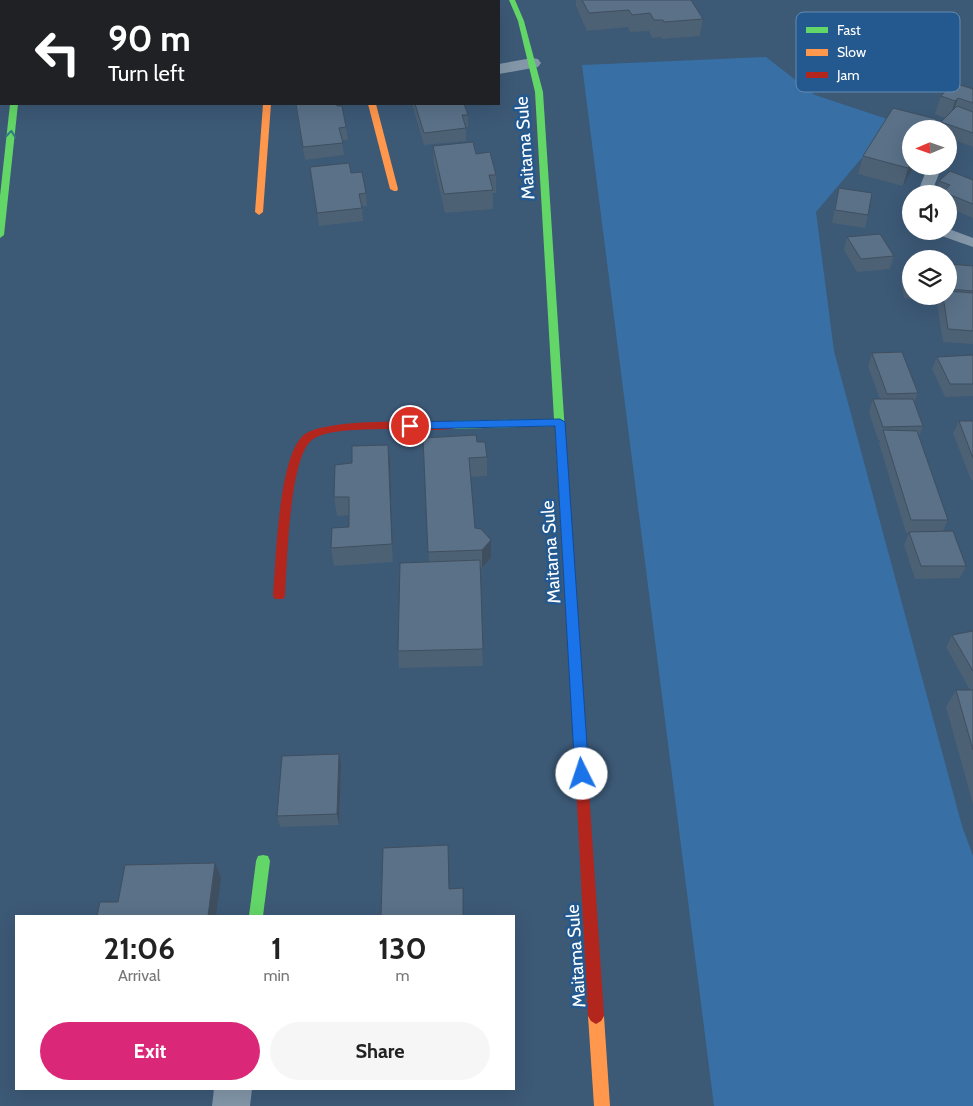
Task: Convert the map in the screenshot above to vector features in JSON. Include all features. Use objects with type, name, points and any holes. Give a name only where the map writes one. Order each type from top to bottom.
[{"type":"main road","name":"Maitama Sule","points":[[512,0],[521,21],[539,92],[602,1106]]},
{"type":"main road","points":[[0,235],[14,105]]},
{"type":"main road","points":[[259,212],[268,105]]},
{"type":"main road","points":[[372,105],[394,189]]},
{"type":"main road","points":[[279,596],[291,469],[302,442],[315,434],[335,428],[560,422]]},
{"type":"main road","points":[[256,915],[263,861]]},
{"type":"street","points":[[500,69],[532,64]]},
{"type":"street","points":[[231,1106],[234,1090]]},
{"type":"lane","points":[[957,237],[973,243]]},
{"type":"shaded area","points":[[766,57],[796,80],[796,92],[811,92],[815,95],[893,121],[816,212],[834,351],[962,826],[973,856],[973,1106],[714,1106],[582,65]]},
{"type":"building","points":[[582,0],[691,0],[703,19],[664,22],[663,20],[654,20],[650,13],[632,15],[629,10],[589,13]]},
{"type":"building","points":[[960,85],[973,89],[973,103],[958,98],[955,101],[941,96],[945,92],[960,92]]},
{"type":"building","points":[[296,105],[342,106],[346,127],[339,128],[343,143],[303,147]]},
{"type":"building","points":[[415,105],[464,105],[468,115],[462,115],[466,128],[424,133]]},
{"type":"building","points":[[957,106],[973,112],[973,133],[958,128],[958,120],[943,120]]},
{"type":"building","points":[[893,108],[936,119],[902,120],[902,166],[863,156]]},
{"type":"building","points":[[473,142],[476,154],[490,152],[496,175],[489,175],[493,190],[444,194],[433,146]]},
{"type":"building","points":[[349,163],[351,173],[362,172],[366,193],[359,194],[362,208],[317,213],[310,167]]},
{"type":"building","points":[[958,174],[973,180],[973,204],[957,198],[957,185],[950,185],[939,181],[946,175]]},
{"type":"building","points":[[839,188],[872,193],[868,215],[835,210]]},
{"type":"building","points":[[880,234],[894,256],[861,259],[847,237]]},
{"type":"building","points":[[957,265],[973,266],[973,291],[957,290]]},
{"type":"building","points":[[957,292],[973,293],[973,331],[948,329],[944,305],[957,305]]},
{"type":"building","points":[[902,352],[918,393],[887,394],[872,353]]},
{"type":"building","points":[[973,355],[973,384],[950,384],[937,357]]},
{"type":"building","points":[[873,399],[913,399],[923,426],[883,427]]},
{"type":"building","points":[[959,421],[973,421],[973,458]]},
{"type":"building","points":[[883,430],[917,431],[948,520],[911,520]]},
{"type":"building","points":[[476,435],[477,442],[485,442],[487,457],[469,458],[475,528],[481,529],[491,540],[482,550],[428,552],[423,438]]},
{"type":"building","points":[[388,445],[392,544],[331,548],[332,528],[349,527],[349,497],[334,497],[335,465],[352,463],[352,446]]},
{"type":"building","points":[[953,531],[966,566],[921,566],[909,532]]},
{"type":"building","points":[[480,560],[483,649],[398,651],[400,563]]},
{"type":"building","points":[[973,631],[973,671],[952,635]]},
{"type":"building","points":[[956,690],[973,690],[973,750]]},
{"type":"building","points":[[339,754],[337,814],[277,816],[282,756]]},
{"type":"building","points":[[448,845],[449,889],[463,888],[463,915],[381,915],[383,848]]},
{"type":"building","points":[[215,863],[208,915],[97,915],[100,902],[118,902],[125,865]]},
{"type":"traffic: fast","points":[[512,0],[521,21],[539,92],[563,479]]},
{"type":"traffic: fast","points":[[0,235],[14,105]]},
{"type":"traffic: fast","points":[[452,425],[560,422]]},
{"type":"traffic: fast","points":[[256,915],[263,861]]},
{"type":"traffic: slow","points":[[259,212],[267,105]]},
{"type":"traffic: slow","points":[[372,105],[394,189]]},
{"type":"traffic: slow","points":[[563,479],[580,746]]},
{"type":"traffic: slow","points":[[596,1016],[602,1106]]},
{"type":"traffic: jam","points":[[279,596],[289,487],[300,447],[308,437],[320,432],[356,427],[452,425]]},
{"type":"traffic: jam","points":[[580,746],[596,1016]]},
{"type":"route","points":[[410,426],[560,422],[582,774]]}]
